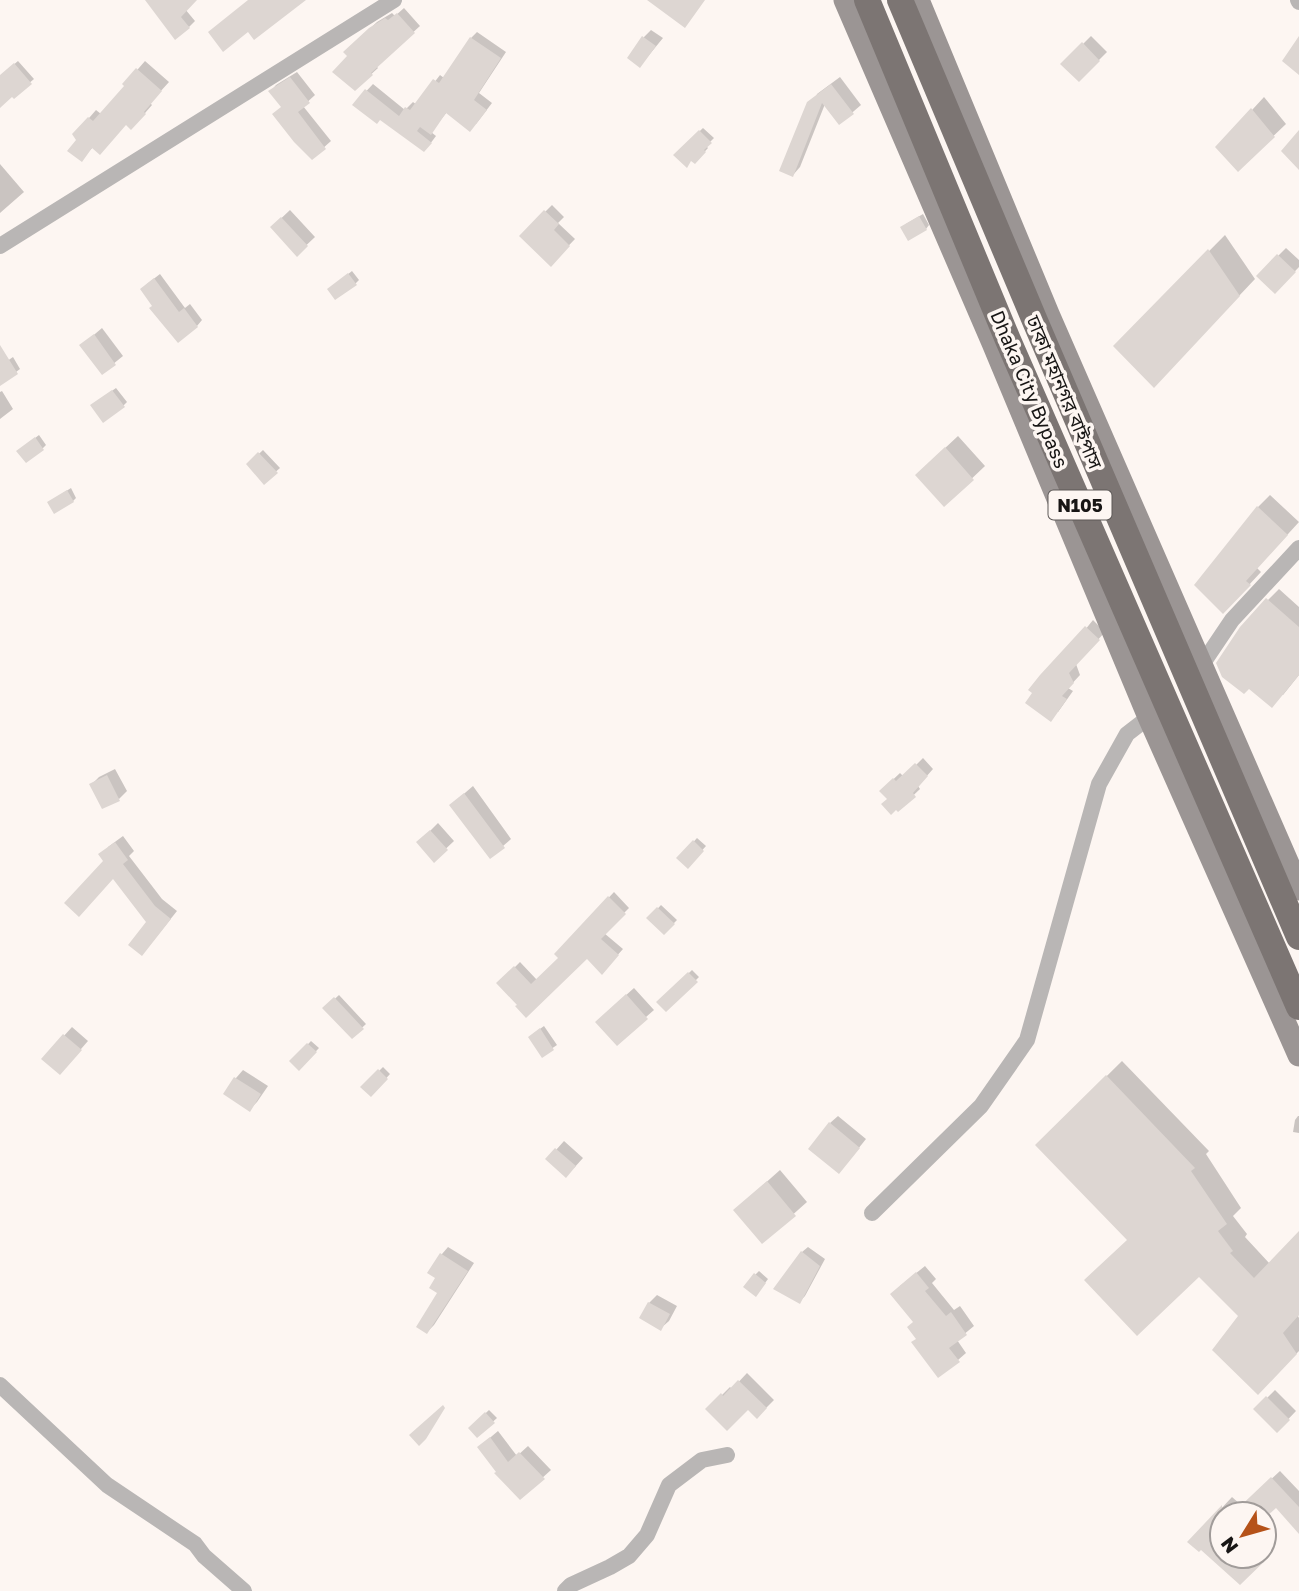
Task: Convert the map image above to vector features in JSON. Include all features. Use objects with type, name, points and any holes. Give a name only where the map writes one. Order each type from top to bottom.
[{"type":"highway","name":"Dhaka City Bypass","points":[[867,0],[1008,340],[1299,1007]]},
{"type":"highway","name":"ঢাকা মহানগর বাইপাস","points":[[900,0],[1299,937]]},
{"type":"main road","points":[[845,0],[993,343],[1149,717],[1299,1055]]},
{"type":"main road","points":[[918,0],[1048,314],[1299,889]]},
{"type":"street","points":[[0,246],[394,0]]},
{"type":"street","points":[[1200,666],[1231,620],[1299,548]]},
{"type":"street","points":[[872,1213],[981,1106],[1027,1040],[1099,784],[1127,734],[1149,717]]},
{"type":"street","points":[[0,1385],[107,1485],[195,1544],[204,1556],[244,1591]]},
{"type":"street","points":[[565,1591],[571,1585],[629,1556],[647,1535],[669,1485],[702,1460],[727,1455]]},
{"type":"building","points":[[145,0],[197,0],[181,17],[190,28],[175,40]]},
{"type":"building","points":[[248,0],[306,0],[254,40],[248,32],[223,52],[208,32]]},
{"type":"building","points":[[647,0],[705,0],[685,28]]},
{"type":"building","points":[[397,13],[415,33],[355,91],[332,72],[347,56],[343,52],[369,28]]},
{"type":"building","points":[[642,36],[656,46],[640,68],[627,58]]},
{"type":"building","points":[[1299,36],[1299,75],[1282,61]]},
{"type":"building","points":[[470,37],[501,58],[474,100],[487,110],[470,132],[446,113],[431,135],[420,127],[417,131],[432,143],[424,152],[380,120],[377,124],[352,105],[365,89],[399,116],[405,107],[410,110],[433,79],[439,83]]},
{"type":"building","points":[[1082,42],[1100,61],[1079,82],[1060,64]]},
{"type":"building","points":[[14,63],[32,84],[0,108],[0,75]]},
{"type":"building","points":[[136,68],[162,91],[131,130],[126,125],[100,155],[92,148],[82,162],[67,151],[76,140],[72,134],[88,117],[93,121]]},
{"type":"building","points":[[290,77],[310,103],[298,112],[326,149],[312,160],[272,114],[281,107],[268,91]]},
{"type":"building","points":[[831,84],[854,114],[839,125],[822,103],[793,177],[779,171],[807,102]]},
{"type":"building","points":[[1251,108],[1275,137],[1238,172],[1215,147]]},
{"type":"building","points":[[699,130],[712,143],[695,164],[691,161],[687,168],[673,155]]},
{"type":"building","points":[[1299,130],[1299,170],[1281,151]]},
{"type":"building","points":[[544,210],[559,224],[554,230],[570,246],[551,267],[519,236]]},
{"type":"building","points":[[919,216],[927,230],[908,241],[900,227]]},
{"type":"building","points":[[281,217],[308,246],[297,257],[270,227]]},
{"type":"building","points":[[1208,249],[1240,296],[1154,388],[1113,346]]},
{"type":"building","points":[[1277,254],[1296,272],[1275,294],[1256,276]]},
{"type":"building","points":[[348,273],[357,285],[335,300],[327,289]]},
{"type":"building","points":[[154,278],[179,312],[184,308],[198,327],[178,343],[149,308],[152,306],[140,289]]},
{"type":"building","points":[[94,334],[116,365],[102,375],[79,345]]},
{"type":"building","points":[[0,345],[18,374],[0,386]]},
{"type":"building","points":[[112,390],[125,407],[103,423],[90,405]]},
{"type":"building","points":[[35,437],[44,450],[26,463],[16,451]]},
{"type":"building","points":[[945,447],[974,480],[944,507],[915,475]]},
{"type":"building","points":[[258,452],[278,473],[264,485],[246,464]]},
{"type":"building","points":[[67,490],[74,502],[54,514],[47,502]]},
{"type":"building","points":[[1257,506],[1288,535],[1246,581],[1251,585],[1223,614],[1194,585]]},
{"type":"building","points":[[1266,598],[1299,627],[1299,675],[1272,708],[1249,689],[1244,694],[1222,677],[1216,663],[1240,627]]},
{"type":"building","points":[[1085,626],[1100,640],[1069,673],[1074,683],[1062,696],[1067,699],[1051,722],[1025,703],[1032,693],[1028,690]]},
{"type":"building","points":[[915,763],[928,776],[913,793],[916,797],[891,815],[881,804],[887,799],[879,791],[893,778],[896,781]]},
{"type":"building","points":[[107,775],[120,801],[102,809],[89,784]]},
{"type":"building","points":[[464,793],[505,848],[490,859],[449,805]]},
{"type":"building","points":[[430,830],[448,850],[434,863],[416,842]]},
{"type":"building","points":[[693,840],[704,851],[688,869],[676,858]]},
{"type":"building","points":[[115,842],[128,860],[123,864],[155,906],[171,919],[142,956],[128,945],[146,922],[113,879],[79,917],[64,903],[103,861],[98,854]]},
{"type":"building","points":[[608,896],[626,914],[601,939],[619,955],[602,975],[587,959],[526,1018],[496,983],[514,966],[531,984],[558,958],[554,954]]},
{"type":"building","points":[[657,907],[675,924],[664,935],[646,918]]},
{"type":"building","points":[[688,972],[698,982],[666,1012],[656,1002]]},
{"type":"building","points":[[626,994],[648,1019],[617,1046],[595,1022]]},
{"type":"building","points":[[334,997],[364,1029],[352,1039],[322,1008]]},
{"type":"building","points":[[540,1028],[554,1050],[542,1058],[528,1037]]},
{"type":"building","points":[[63,1034],[82,1050],[60,1075],[41,1059]]},
{"type":"building","points":[[307,1043],[317,1052],[299,1071],[289,1061]]},
{"type":"building","points":[[378,1069],[388,1079],[371,1097],[360,1087]]},
{"type":"building","points":[[1106,1075],[1195,1168],[1191,1171],[1227,1224],[1218,1231],[1233,1251],[1230,1253],[1254,1278],[1299,1231],[1299,1315],[1283,1333],[1297,1354],[1258,1395],[1212,1350],[1238,1316],[1199,1277],[1137,1336],[1084,1280],[1127,1240],[1035,1145]]},
{"type":"building","points":[[234,1077],[261,1094],[250,1112],[223,1094]]},
{"type":"building","points":[[829,1122],[860,1148],[839,1174],[808,1149]]},
{"type":"building","points":[[555,1148],[576,1166],[566,1178],[545,1159]]},
{"type":"building","points":[[767,1181],[796,1216],[762,1244],[733,1210]]},
{"type":"building","points":[[801,1251],[820,1266],[800,1304],[773,1289]]},
{"type":"building","points":[[440,1253],[468,1271],[427,1334],[416,1327],[437,1293],[429,1288],[435,1278],[427,1273]]},
{"type":"building","points":[[916,1272],[929,1288],[925,1291],[946,1316],[951,1312],[967,1335],[949,1348],[960,1362],[938,1378],[911,1342],[916,1339],[907,1327],[913,1322],[890,1294]]},
{"type":"building","points":[[754,1273],[766,1283],[756,1297],[743,1287]]},
{"type":"building","points":[[648,1302],[670,1314],[661,1331],[639,1318]]},
{"type":"building","points":[[738,1380],[767,1408],[757,1419],[748,1410],[727,1431],[705,1409],[721,1393],[723,1396]]},
{"type":"building","points":[[1266,1396],[1290,1420],[1277,1433],[1253,1409]]},
{"type":"building","points":[[443,1405],[445,1408],[419,1446],[409,1435]]},
{"type":"building","points":[[485,1412],[495,1423],[477,1438],[468,1428]]},
{"type":"building","points":[[490,1437],[508,1462],[519,1452],[545,1479],[520,1500],[494,1473],[496,1472],[477,1447]]},
{"type":"building","points":[[1271,1477],[1299,1507],[1299,1534],[1278,1510],[1278,1500],[1247,1500]]},
{"type":"building","points":[[1208,1520],[1208,1556],[1187,1542]]},
{"type":"building","points":[[1223,1570],[1256,1570],[1240,1585]]}]
